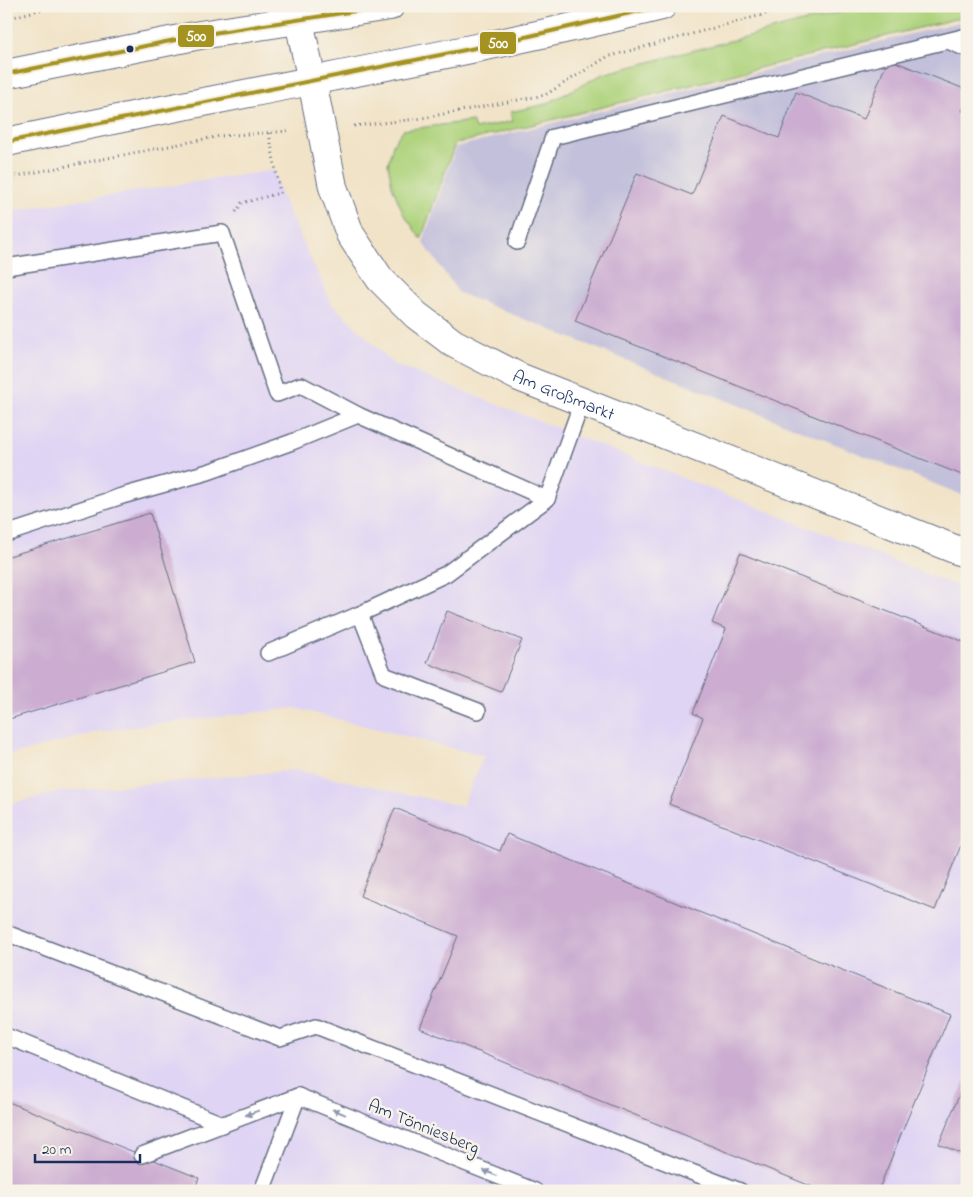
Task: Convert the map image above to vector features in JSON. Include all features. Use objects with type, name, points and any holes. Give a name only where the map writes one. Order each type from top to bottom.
[{"type":"main road","points":[[6,74],[297,14],[390,6]]},
{"type":"main road","points":[[6,142],[403,64],[662,6]]},
{"type":"main road","name":"Am Großmarkt","points":[[297,14],[333,187],[350,234],[380,278],[416,315],[453,343],[519,377],[967,554]]},
{"type":"lane","points":[[517,242],[553,137],[967,36]]},
{"type":"lane","points":[[948,41],[967,49]]},
{"type":"lane","points":[[6,267],[222,234],[277,394],[302,385],[358,415],[547,499]]},
{"type":"lane","points":[[268,653],[360,614],[446,574],[547,499],[582,402]]},
{"type":"lane","points":[[6,534],[122,496],[208,472],[292,442],[358,415]]},
{"type":"lane","points":[[360,614],[384,675],[478,711]]},
{"type":"lane","points":[[6,933],[280,1038],[316,1026],[740,1191]]},
{"type":"lane","points":[[6,1036],[222,1124]]},
{"type":"lane","points":[[142,1154],[298,1096]]},
{"type":"lane","points":[[262,1191],[298,1096]]},
{"type":"lane","name":"Am Tönniesberg","points":[[298,1096],[535,1191]]},
{"type":"path","points":[[6,19],[54,6]]},
{"type":"path","points":[[6,178],[220,136],[321,129],[417,119],[546,95],[607,56],[795,6]]},
{"type":"path","points":[[260,198],[280,193],[269,133]]},
{"type":"shaded area","points":[[967,20],[967,497],[459,293],[423,242],[456,147]]},
{"type":"shaded area","points":[[274,170],[280,193],[332,304],[394,364],[967,590],[967,1191],[6,1191],[6,805],[58,792],[296,770],[462,806],[484,756],[294,708],[100,731],[6,756],[6,213]]},
{"type":"green space","points":[[864,6],[967,6],[967,16],[455,144],[421,239],[403,213],[392,186],[388,164],[393,144],[403,130],[472,121],[475,129],[513,121],[510,112],[546,104],[603,74]]},
{"type":"building","points":[[888,59],[967,90],[967,100],[962,111],[967,113],[967,477],[575,321],[637,173],[692,195],[724,116],[779,138],[796,92],[864,119]]},
{"type":"building","points":[[150,513],[195,662],[6,720],[6,557]]},
{"type":"building","points":[[740,553],[967,643],[967,830],[935,910],[669,804],[703,718],[693,713],[726,629],[712,623]]},
{"type":"building","points":[[447,611],[522,640],[501,692],[427,663]]},
{"type":"building","points":[[395,808],[500,851],[507,834],[950,1014],[878,1191],[823,1191],[420,1028],[458,936],[360,896]]},
{"type":"building","points":[[967,1076],[967,1156],[939,1144]]},
{"type":"building","points":[[6,1101],[199,1178],[194,1191],[6,1191]]},
{"type":"transit line","name":"500","points":[[6,74],[200,35],[388,6]]},
{"type":"transit line","name":"500","points":[[6,142],[495,44],[661,6]]}]
